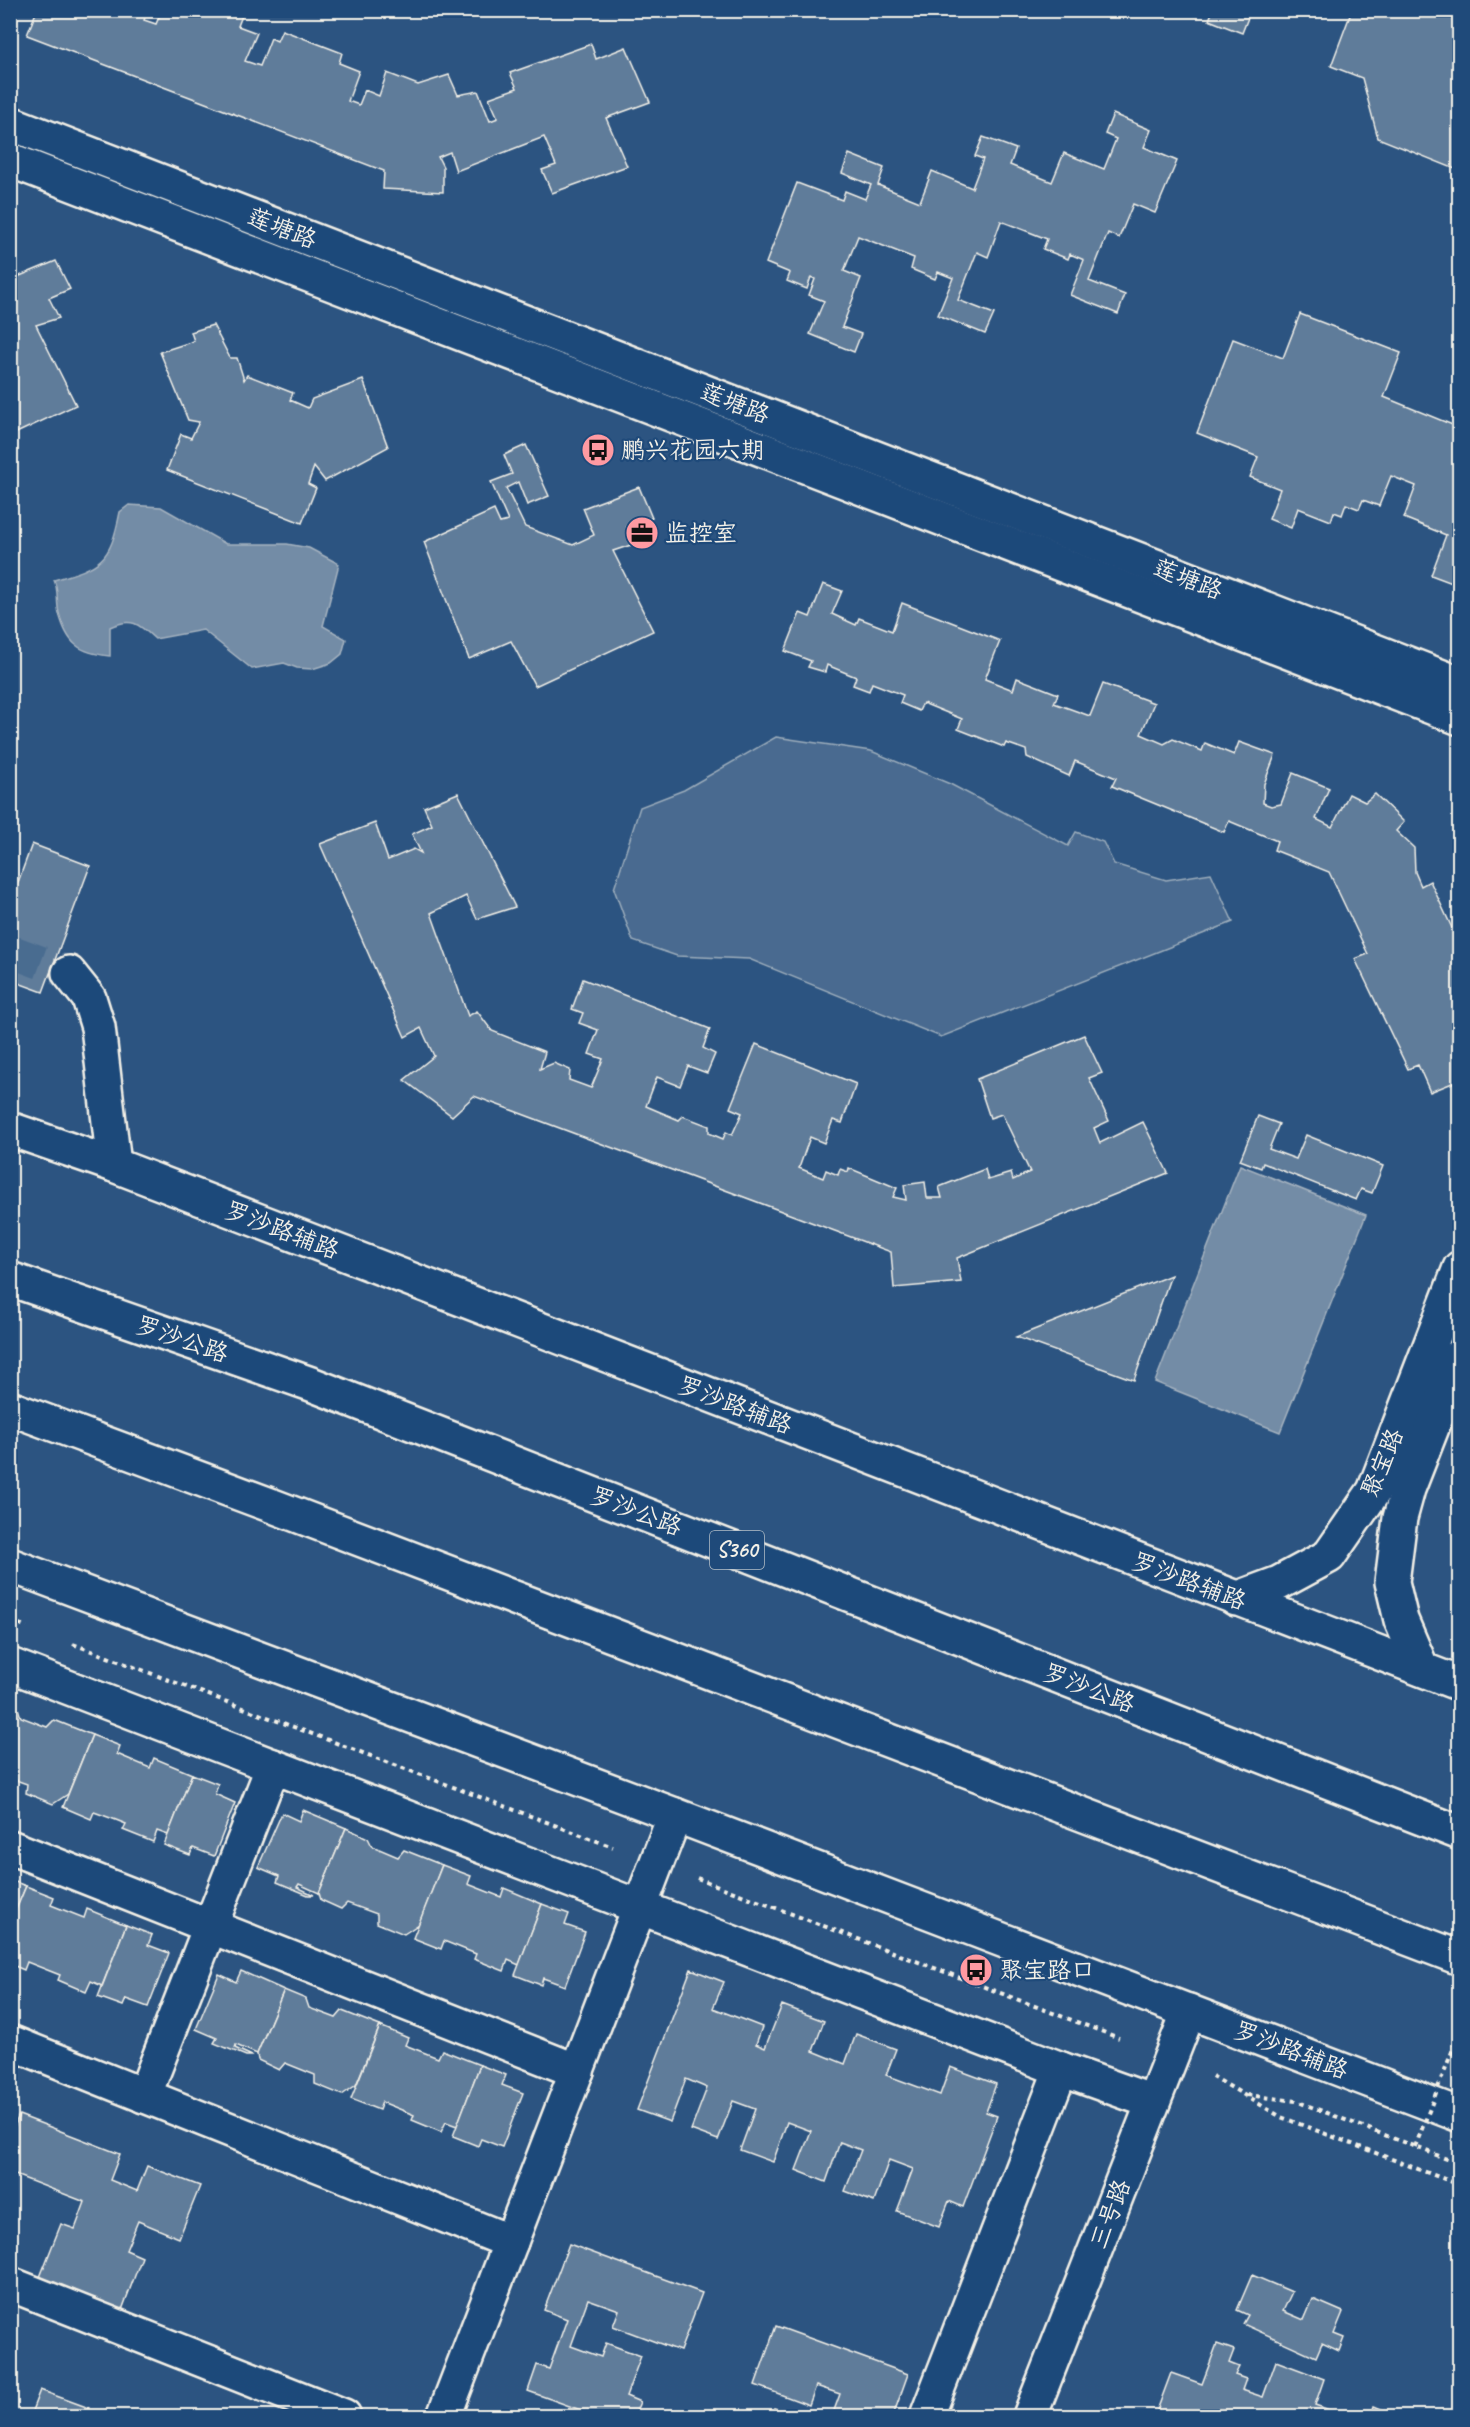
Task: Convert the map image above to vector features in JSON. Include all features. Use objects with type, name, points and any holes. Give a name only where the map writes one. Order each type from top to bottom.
[{"type":"main road","name":"莲塘路","points":[[10,123],[1460,684]]},
{"type":"main road","name":"莲塘路","points":[[10,160],[1460,718]]},
{"type":"main road","points":[[69,973],[89,998],[98,1027],[114,1165]]},
{"type":"main road","name":"罗沙路辅路","points":[[10,1129],[114,1165],[1460,1684]]},
{"type":"main road","name":"聚宝路","points":[[1236,1599],[1279,1583],[1329,1556],[1355,1521],[1374,1491],[1460,1268]]},
{"type":"main road","name":"罗沙公路","points":[[10,1279],[311,1384],[1460,1833]]},
{"type":"main road","name":"聚宝路","points":[[1422,1669],[1401,1620],[1392,1582],[1400,1518],[1407,1489],[1460,1356]]},
{"type":"main road","points":[[10,1408],[1460,1958]]},
{"type":"main road","name":"罗沙路辅路","points":[[10,1565],[675,1815],[1460,2115]]},
{"type":"main road","points":[[10,1665],[1061,2069],[1153,2102]]},
{"type":"main road","points":[[144,2096],[273,1766]]},
{"type":"main road","points":[[444,2416],[675,1815]]},
{"type":"main road","points":[[10,1847],[577,2071]]},
{"type":"main road","name":"三号路","points":[[1030,2416],[1189,2011]]},
{"type":"main road","points":[[10,2042],[511,2242]]},
{"type":"main road","points":[[927,2416],[1061,2069]]},
{"type":"main road","points":[[10,2284],[344,2416]]},
{"type":"path","points":[[10,1621],[33,1629]]},
{"type":"path","points":[[66,1642],[613,1847]]},
{"type":"path","points":[[697,1878],[1119,2038]]},
{"type":"path","points":[[1415,2147],[1460,2031]]},
{"type":"path","points":[[1212,2076],[1281,2117],[1460,2185]]},
{"type":"path","points":[[1244,2095],[1296,2101],[1460,2164]]},
{"type":"shaded area","points":[[129,505],[161,507],[226,544],[287,544],[309,548],[339,564],[323,626],[346,639],[342,654],[331,663],[312,669],[297,668],[284,663],[252,669],[203,630],[155,639],[140,626],[130,622],[110,627],[110,656],[99,655],[76,645],[62,624],[54,580],[83,571],[101,560],[112,542],[120,512]]},
{"type":"shaded area","points":[[776,737],[871,751],[950,784],[1068,846],[1076,832],[1103,842],[1114,864],[1166,880],[1211,873],[1233,922],[941,1037],[749,959],[677,956],[633,941],[614,889],[640,807],[684,790]]},
{"type":"shaded area","points":[[1240,1165],[1366,1215],[1280,1432],[1155,1382]]},
{"type":"building","points":[[37,10],[148,10],[144,20],[156,24],[162,10],[237,10],[243,13],[238,26],[257,33],[245,61],[260,66],[271,38],[277,41],[282,30],[342,53],[339,63],[359,71],[348,101],[359,105],[365,90],[379,96],[387,73],[418,85],[449,75],[458,95],[478,91],[490,121],[498,118],[489,98],[517,88],[510,73],[591,44],[596,59],[626,47],[650,102],[606,118],[627,166],[552,193],[542,170],[556,165],[544,137],[456,171],[450,152],[438,157],[443,167],[443,192],[383,189],[384,171],[27,35]]},
{"type":"building","points":[[1213,10],[1251,10],[1242,33],[1209,20]]},
{"type":"building","points":[[1352,10],[1460,10],[1460,171],[1378,138],[1362,78],[1331,66]]},
{"type":"building","points":[[1113,114],[1151,130],[1144,147],[1177,161],[1155,213],[1133,204],[1119,238],[1108,233],[1089,281],[1125,295],[1118,314],[1070,295],[1084,260],[1070,254],[1068,259],[1043,249],[1047,239],[1001,221],[988,257],[977,252],[958,300],[994,314],[985,334],[938,315],[953,278],[938,272],[935,279],[911,269],[914,258],[858,236],[844,271],[861,278],[842,327],[861,334],[854,352],[810,334],[824,301],[809,295],[815,279],[811,277],[807,289],[787,281],[790,273],[766,263],[797,183],[842,200],[845,191],[865,199],[871,185],[842,173],[849,154],[884,168],[878,185],[920,202],[932,171],[972,188],[983,159],[975,156],[983,137],[1016,149],[1010,165],[1052,182],[1064,153],[1104,169],[1116,139],[1105,134]]},
{"type":"building","points":[[56,261],[70,289],[49,298],[59,318],[36,325],[76,405],[10,436],[10,280]]},
{"type":"building","points":[[1300,314],[1401,353],[1384,397],[1460,428],[1460,586],[1431,575],[1446,535],[1404,518],[1416,486],[1391,476],[1379,506],[1363,500],[1359,509],[1346,504],[1342,515],[1334,512],[1331,521],[1298,508],[1291,528],[1269,519],[1280,489],[1250,477],[1258,457],[1197,433],[1233,339],[1283,358]]},
{"type":"building","points":[[213,325],[230,358],[237,358],[244,380],[247,375],[293,393],[290,400],[308,408],[312,399],[363,380],[388,447],[325,481],[314,467],[308,484],[316,488],[302,523],[167,470],[181,434],[191,438],[199,422],[188,420],[160,352],[194,341],[191,332]]},
{"type":"building","points":[[526,445],[549,496],[527,505],[518,482],[506,488],[525,527],[573,545],[594,535],[583,508],[639,487],[652,518],[627,527],[637,543],[613,551],[653,631],[535,686],[511,641],[469,659],[424,542],[494,510],[500,523],[508,521],[491,482],[512,474],[504,455]]},
{"type":"building","points":[[823,584],[842,591],[832,614],[856,625],[859,618],[892,631],[902,603],[1000,641],[985,679],[1013,690],[1017,678],[1058,694],[1054,703],[1090,716],[1103,684],[1154,703],[1141,734],[1164,744],[1173,739],[1202,751],[1205,743],[1234,755],[1239,742],[1275,755],[1264,784],[1263,803],[1271,806],[1281,804],[1293,773],[1329,788],[1316,819],[1332,827],[1349,794],[1365,802],[1375,794],[1404,822],[1396,831],[1414,848],[1415,872],[1421,886],[1430,881],[1460,945],[1460,1080],[1430,1092],[1418,1065],[1408,1069],[1355,959],[1368,954],[1329,872],[1274,850],[1277,841],[1229,821],[1224,832],[1112,786],[1116,778],[1075,761],[1069,776],[1027,757],[1026,750],[1006,743],[1004,747],[958,729],[962,719],[923,703],[919,711],[900,703],[903,695],[872,683],[869,691],[853,685],[856,677],[827,665],[825,672],[808,667],[811,661],[785,651],[800,613],[810,617]]},
{"type":"building","points":[[458,793],[515,907],[477,919],[466,896],[431,913],[468,1016],[477,1011],[492,1031],[545,1052],[540,1069],[554,1063],[570,1070],[569,1080],[591,1088],[603,1059],[589,1054],[598,1030],[579,1023],[583,1013],[572,1009],[583,979],[710,1029],[703,1048],[715,1054],[707,1073],[688,1066],[680,1086],[657,1077],[646,1106],[679,1120],[683,1116],[709,1126],[709,1133],[723,1139],[726,1132],[732,1135],[742,1113],[730,1108],[756,1044],[856,1084],[842,1123],[833,1120],[824,1143],[810,1137],[799,1168],[823,1178],[826,1170],[838,1175],[840,1169],[848,1172],[849,1168],[897,1188],[893,1197],[906,1200],[904,1185],[925,1182],[927,1198],[942,1198],[939,1187],[985,1169],[988,1180],[1011,1173],[1013,1180],[1030,1172],[1002,1114],[990,1118],[977,1079],[1084,1035],[1102,1073],[1089,1078],[1109,1121],[1094,1128],[1100,1143],[1143,1122],[1168,1173],[957,1258],[961,1282],[894,1288],[891,1252],[474,1096],[452,1116],[404,1080],[434,1056],[421,1028],[405,1037],[320,844],[375,823],[388,860],[414,849],[421,853],[412,834],[432,825],[424,807]]},
{"type":"building","points":[[32,844],[90,866],[43,992],[10,980],[10,904]]},
{"type":"building","points":[[1258,1116],[1279,1124],[1269,1149],[1296,1159],[1306,1135],[1383,1166],[1372,1193],[1361,1189],[1356,1200],[1263,1163],[1261,1168],[1240,1160]]},
{"type":"building","points":[[1171,1275],[1134,1380],[1016,1337]]},
{"type":"building","points":[[10,1705],[18,1709],[21,1717],[47,1727],[54,1720],[92,1735],[68,1794],[53,1804],[26,1793],[27,1784],[10,1778]]},
{"type":"building","points":[[92,1735],[120,1746],[117,1754],[150,1768],[154,1758],[192,1774],[168,1835],[157,1831],[153,1842],[123,1830],[126,1824],[116,1820],[94,1812],[91,1819],[63,1807]]},
{"type":"building","points":[[192,1774],[218,1784],[215,1794],[235,1803],[214,1856],[193,1848],[190,1855],[164,1845]]},
{"type":"building","points":[[303,1810],[346,1828],[319,1893],[299,1884],[297,1887],[314,1895],[308,1895],[277,1882],[279,1876],[258,1867],[282,1813],[299,1821]]},
{"type":"building","points":[[346,1828],[368,1838],[372,1846],[398,1857],[404,1850],[442,1865],[419,1924],[404,1934],[377,1923],[377,1914],[347,1903],[341,1909],[321,1900],[319,1893]]},
{"type":"building","points":[[442,1865],[471,1876],[468,1884],[501,1897],[504,1888],[542,1904],[519,1965],[508,1960],[504,1971],[474,1959],[476,1954],[444,1941],[441,1949],[413,1938]]},
{"type":"building","points":[[10,1880],[26,1886],[10,1924]]},
{"type":"building","points":[[26,1886],[54,1897],[51,1905],[84,1918],[87,1909],[126,1925],[102,1986],[91,1981],[86,1992],[58,1980],[60,1975],[27,1962],[24,1970],[10,1964],[10,1924]]},
{"type":"building","points":[[542,1904],[569,1914],[565,1925],[585,1932],[565,1986],[543,1978],[541,1985],[515,1975]]},
{"type":"building","points":[[126,1925],[152,1935],[148,1945],[169,1953],[148,2007],[126,1999],[123,2006],[98,1997]]},
{"type":"building","points":[[691,1969],[724,1982],[713,2008],[762,2027],[756,2044],[765,2048],[782,2005],[824,2021],[813,2051],[845,2064],[856,2034],[896,2049],[886,2075],[940,2095],[950,2067],[996,2084],[986,2112],[997,2116],[963,2207],[949,2201],[939,2227],[897,2211],[913,2169],[889,2160],[874,2202],[845,2191],[861,2150],[840,2142],[826,2182],[796,2170],[811,2131],[787,2122],[773,2162],[740,2150],[755,2109],[733,2101],[718,2140],[691,2130],[707,2088],[686,2079],[670,2122],[637,2110]]},
{"type":"building","points":[[241,1971],[284,1990],[257,2054],[236,2045],[235,2048],[252,2056],[246,2056],[214,2043],[217,2038],[196,2029],[219,1974],[236,1982]]},
{"type":"building","points":[[284,1990],[306,1999],[309,2008],[336,2018],[342,2011],[380,2026],[356,2085],[342,2095],[315,2084],[315,2075],[285,2063],[279,2070],[258,2060],[257,2054]]},
{"type":"building","points":[[380,2026],[408,2038],[405,2045],[438,2058],[442,2050],[480,2065],[457,2126],[446,2122],[441,2132],[412,2120],[414,2115],[382,2102],[379,2110],[351,2099]]},
{"type":"building","points":[[480,2065],[506,2075],[502,2085],[523,2093],[502,2147],[481,2139],[478,2146],[453,2136]]},
{"type":"building","points":[[19,2115],[120,2154],[110,2180],[137,2191],[147,2166],[200,2186],[179,2238],[138,2221],[126,2250],[142,2257],[122,2310],[40,2277],[61,2224],[75,2229],[85,2202],[10,2173],[10,2137]]},
{"type":"building","points":[[569,2244],[702,2293],[680,2351],[613,2326],[619,2310],[588,2299],[571,2346],[601,2357],[606,2343],[641,2356],[626,2396],[640,2402],[634,2416],[597,2416],[528,2391],[537,2365],[549,2369],[567,2319],[544,2310]]},
{"type":"building","points":[[1252,2275],[1292,2292],[1283,2311],[1304,2320],[1313,2299],[1343,2312],[1334,2334],[1344,2338],[1339,2351],[1322,2343],[1316,2357],[1243,2324],[1248,2315],[1237,2310]]},
{"type":"building","points":[[776,2326],[908,2374],[893,2416],[832,2416],[840,2394],[816,2386],[809,2405],[755,2385]]},
{"type":"building","points":[[1217,2344],[1234,2350],[1229,2363],[1239,2367],[1235,2375],[1246,2379],[1242,2390],[1263,2397],[1276,2361],[1324,2379],[1315,2405],[1347,2416],[1155,2416],[1171,2373],[1202,2384]]},
{"type":"building","points":[[40,2390],[89,2408],[86,2416],[30,2416]]},
{"type":"building","points":[[1374,2406],[1388,2412],[1386,2416],[1371,2416]]},
{"type":"building","points":[[774,2408],[795,2416],[771,2416]]},
{"type":"building","points":[[10,2410],[29,2416],[10,2416]]},
{"type":"tunnel","points":[[10,951],[69,973]]},
{"type":"place","name":"鹏兴花园六期","points":[[598,450]]},
{"type":"place","name":"监控室","points":[[642,533]]},
{"type":"place","name":"聚宝路口","points":[[976,1970]]}]
